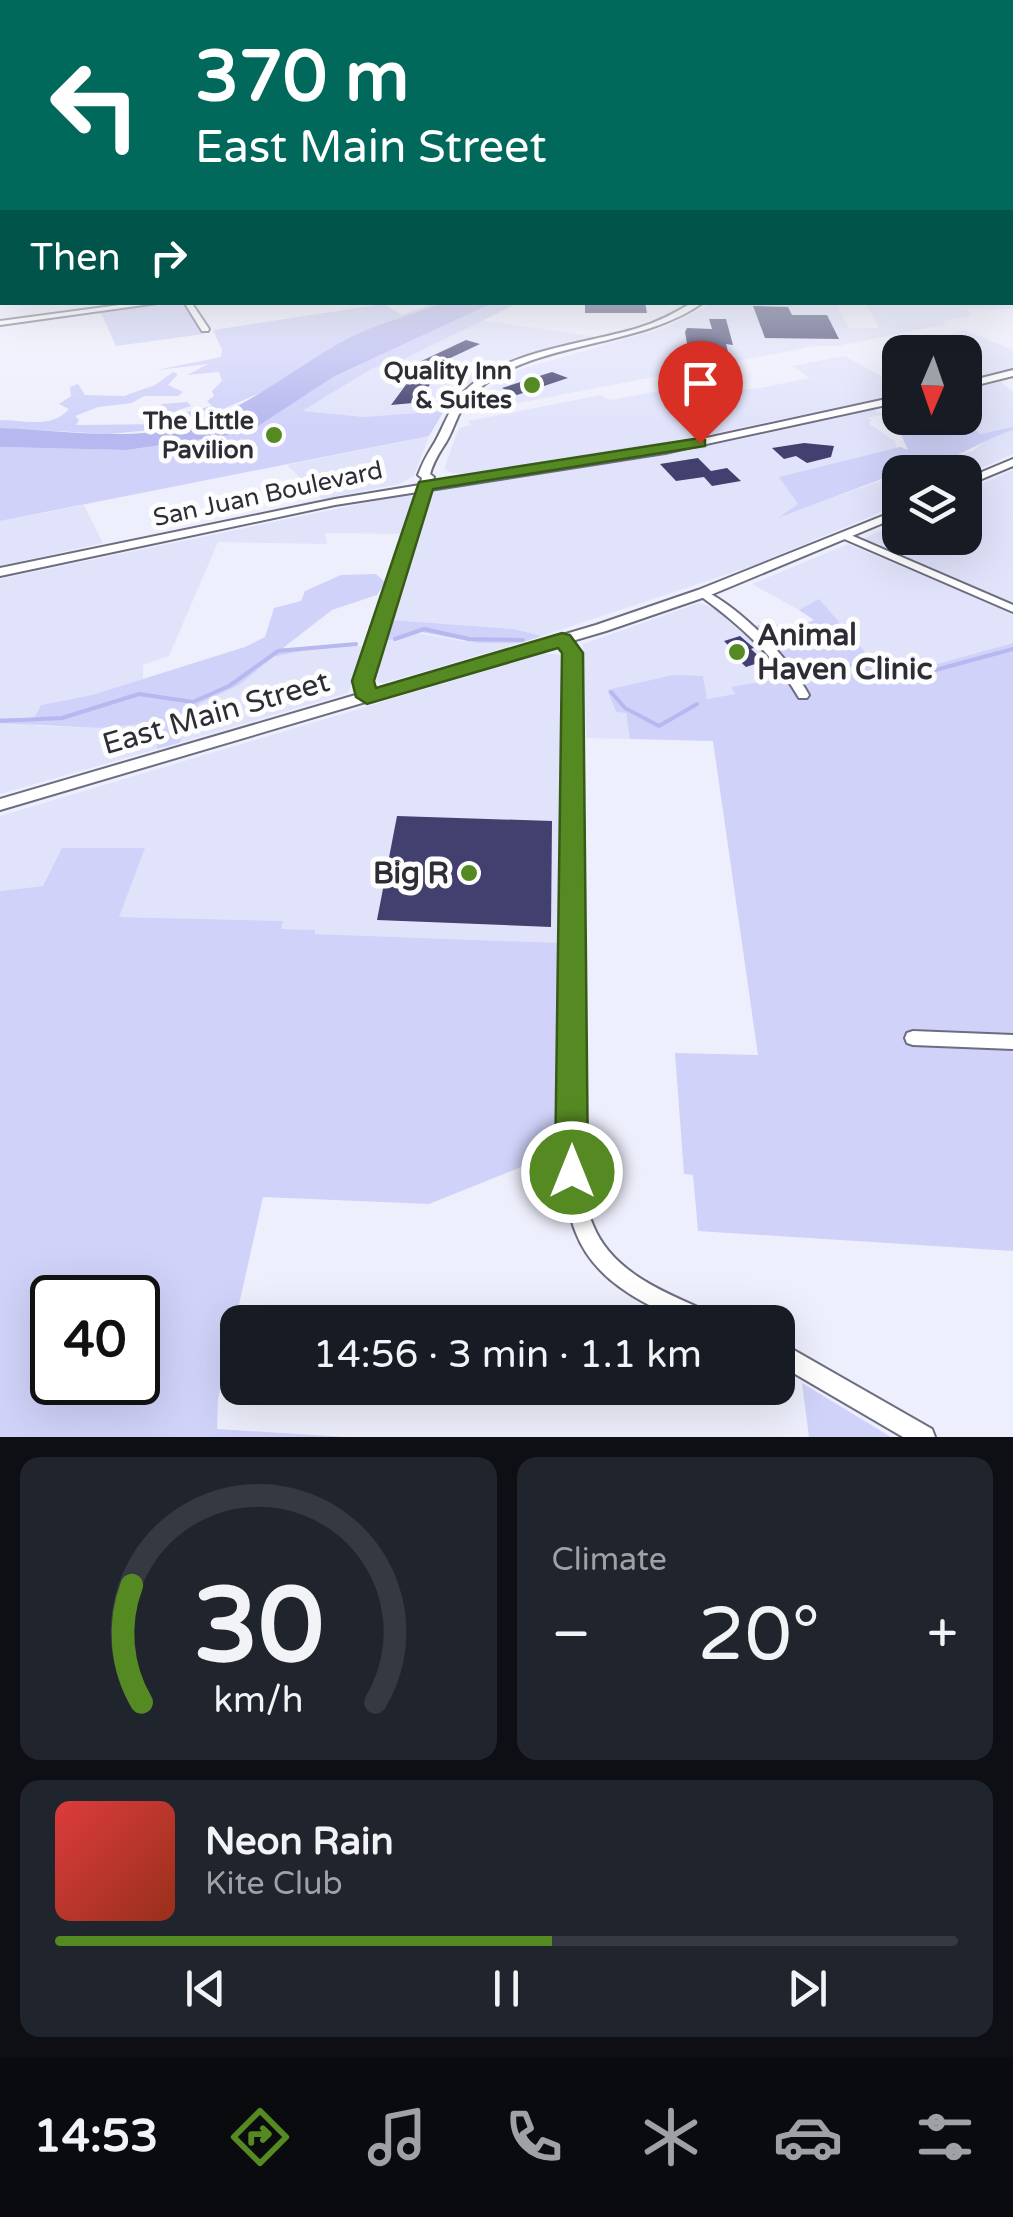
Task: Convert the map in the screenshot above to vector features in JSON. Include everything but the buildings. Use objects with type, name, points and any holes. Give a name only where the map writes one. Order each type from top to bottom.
[{"type":"main road","points":[[367,697],[363,681],[427,481],[438,463],[438,448],[461,402],[488,378],[526,362],[652,328],[694,305]]},
{"type":"main road","points":[[982,381],[1013,373]]},
{"type":"main road","name":"San Juan Boulevard","points":[[0,572],[427,481],[665,450],[882,403]]},
{"type":"main road","points":[[982,476],[1013,462]]},
{"type":"main road","name":"East Main Street","points":[[0,805],[562,640],[703,592],[882,520]]},
{"type":"street","points":[[0,323],[139,305]]},
{"type":"street","points":[[189,305],[205,329]]},
{"type":"street","points":[[846,536],[1013,609]]},
{"type":"street","points":[[703,592],[776,658],[803,694]]},
{"type":"street","points":[[562,640],[570,648],[573,660],[575,1209],[595,1253],[617,1276],[670,1305]]},
{"type":"street","points":[[913,1038],[1013,1042]]},
{"type":"street","points":[[795,1362],[924,1437]]},
{"type":"shaded area","points":[[185,305],[204,334],[116,346],[100,311]]},
{"type":"shaded area","points":[[377,305],[386,305],[402,315],[440,305],[350,338],[279,385],[181,427],[110,434],[0,428],[0,420],[37,422],[62,415],[69,409],[59,404],[71,396],[70,387],[78,384],[85,395],[124,396],[155,385],[173,372],[178,374],[168,385],[183,392],[178,396],[144,396],[132,403],[98,407],[75,416],[79,420],[76,425],[170,424],[179,415],[162,410],[161,404],[187,402],[191,406],[178,410],[183,413],[212,406],[207,401],[222,381],[219,372],[187,375],[208,364],[157,370],[221,357],[213,330]]},
{"type":"shaded area","points":[[436,305],[489,305],[335,376],[252,430],[127,450],[0,447],[0,428],[138,433],[207,420],[374,327]]},
{"type":"shaded area","points":[[489,305],[514,305],[406,358],[373,368],[302,411],[364,417],[444,411],[429,436],[0,521],[0,447],[127,450],[237,434],[252,430],[335,376]]},
{"type":"shaded area","points":[[709,305],[837,305],[849,328],[879,328],[866,305],[1013,305],[1013,309],[966,308],[971,316],[944,321],[945,324],[498,407],[479,395],[521,369],[665,328]]},
{"type":"shaded area","points":[[479,320],[599,337],[488,371],[459,390],[444,411],[364,417],[301,411],[373,368]]},
{"type":"shaded area","points":[[965,330],[977,335],[948,335]]},
{"type":"shaded area","points":[[982,337],[1013,350],[1013,368],[982,375]]},
{"type":"shaded area","points":[[844,356],[882,376],[882,398],[636,450],[473,473],[444,469],[459,428],[471,425],[468,421],[601,395],[610,400],[730,378],[733,391],[810,378],[792,366]]},
{"type":"shaded area","points":[[1001,382],[1013,392],[1013,427],[982,434],[982,386]]},
{"type":"shaded area","points":[[874,410],[882,416],[867,418],[872,420],[869,424],[895,441],[897,449],[780,477],[798,504],[783,515],[882,480],[882,512],[755,565],[542,636],[514,629],[392,620],[434,490],[672,454]]},
{"type":"shaded area","points":[[1013,427],[958,455],[882,455],[882,479],[778,518],[798,504],[779,477],[900,447],[908,450],[901,435],[982,435]]},
{"type":"shaded area","points":[[1013,430],[1013,454],[982,468],[982,455],[959,455],[973,451],[991,437]]},
{"type":"shaded area","points":[[429,436],[414,476],[399,484],[322,499],[287,465]]},
{"type":"shaded area","points":[[1013,470],[1013,605],[899,555],[982,555],[982,484]]},
{"type":"shaded area","points":[[408,494],[414,496],[401,534],[325,533],[327,544],[218,542],[169,656],[143,665],[143,679],[41,705],[34,718],[0,718],[0,579]]},
{"type":"shaded area","points":[[84,505],[103,543],[0,566],[0,521]]},
{"type":"shaded area","points":[[882,530],[882,547],[863,539]]},
{"type":"shaded area","points":[[848,544],[1005,610],[1013,616],[1013,643],[926,667],[894,659],[872,660],[819,600],[799,610],[752,584]]},
{"type":"shaded area","points":[[376,574],[385,582],[377,595],[332,610],[283,648],[364,646],[311,649],[273,657],[239,685],[199,704],[179,743],[157,749],[156,723],[99,728],[0,723],[0,718],[34,718],[41,705],[92,695],[245,647],[265,637],[274,608],[301,601],[305,591],[341,575]]},
{"type":"shaded area","points":[[819,599],[872,660],[894,659],[926,667],[1013,643],[1013,1251],[698,1231],[693,1175],[684,1174],[675,1053],[758,1055],[713,741],[630,739],[626,713],[616,712],[607,690],[673,675],[703,676],[707,699],[735,694],[731,687],[789,677],[796,687],[806,684],[750,627],[797,625],[814,620],[799,610]]},
{"type":"shaded area","points":[[699,603],[723,611],[789,677],[732,688],[736,694],[707,699],[703,676],[607,690],[616,712],[626,713],[629,719],[630,739],[586,738],[583,644]]},
{"type":"shaded area","points":[[392,620],[514,629],[542,636],[520,643],[478,643],[421,632],[385,641]]},
{"type":"shaded area","points":[[416,633],[462,641],[520,643],[384,683],[376,682],[385,641]]},
{"type":"shaded area","points":[[364,646],[348,693],[179,743],[177,740],[199,704],[238,685],[273,657],[311,649]]},
{"type":"shaded area","points":[[543,654],[558,654],[565,661],[560,943],[314,934],[314,930],[281,929],[282,921],[118,917],[144,848],[43,886],[0,891],[0,816]]},
{"type":"shaded area","points":[[27,722],[36,726],[99,728],[157,723],[157,749],[0,794],[0,723]]},
{"type":"shaded area","points":[[62,848],[145,848],[119,917],[283,921],[281,929],[315,930],[315,934],[560,943],[555,1159],[531,1163],[429,1204],[263,1197],[239,1305],[220,1305],[217,1429],[346,1437],[0,1437],[0,891],[43,886]]},
{"type":"shaded area","points":[[802,1383],[891,1437],[809,1437]]},
{"type":"waterway","points":[[395,639],[424,629],[469,639],[523,640]]},
{"type":"waterway","points":[[0,721],[62,718],[139,694],[193,702],[229,686],[278,651],[356,644]]},
{"type":"waterway","points":[[806,677],[838,667],[880,664],[928,672],[1013,649]]},
{"type":"waterway","points":[[611,692],[625,708],[659,726],[697,704]]},
{"type":"place","name":"Quality Inn & Suites","points":[[532,385]]},
{"type":"place","name":"The Little Pavilion","points":[[274,435]]},
{"type":"place","name":"Animal Haven Clinic","points":[[737,652]]},
{"type":"place","name":"Big R","points":[[469,873]]},
{"type":"route","points":[[572,1172],[570,648],[562,640],[367,697],[362,686],[426,486],[700,443]]}]
